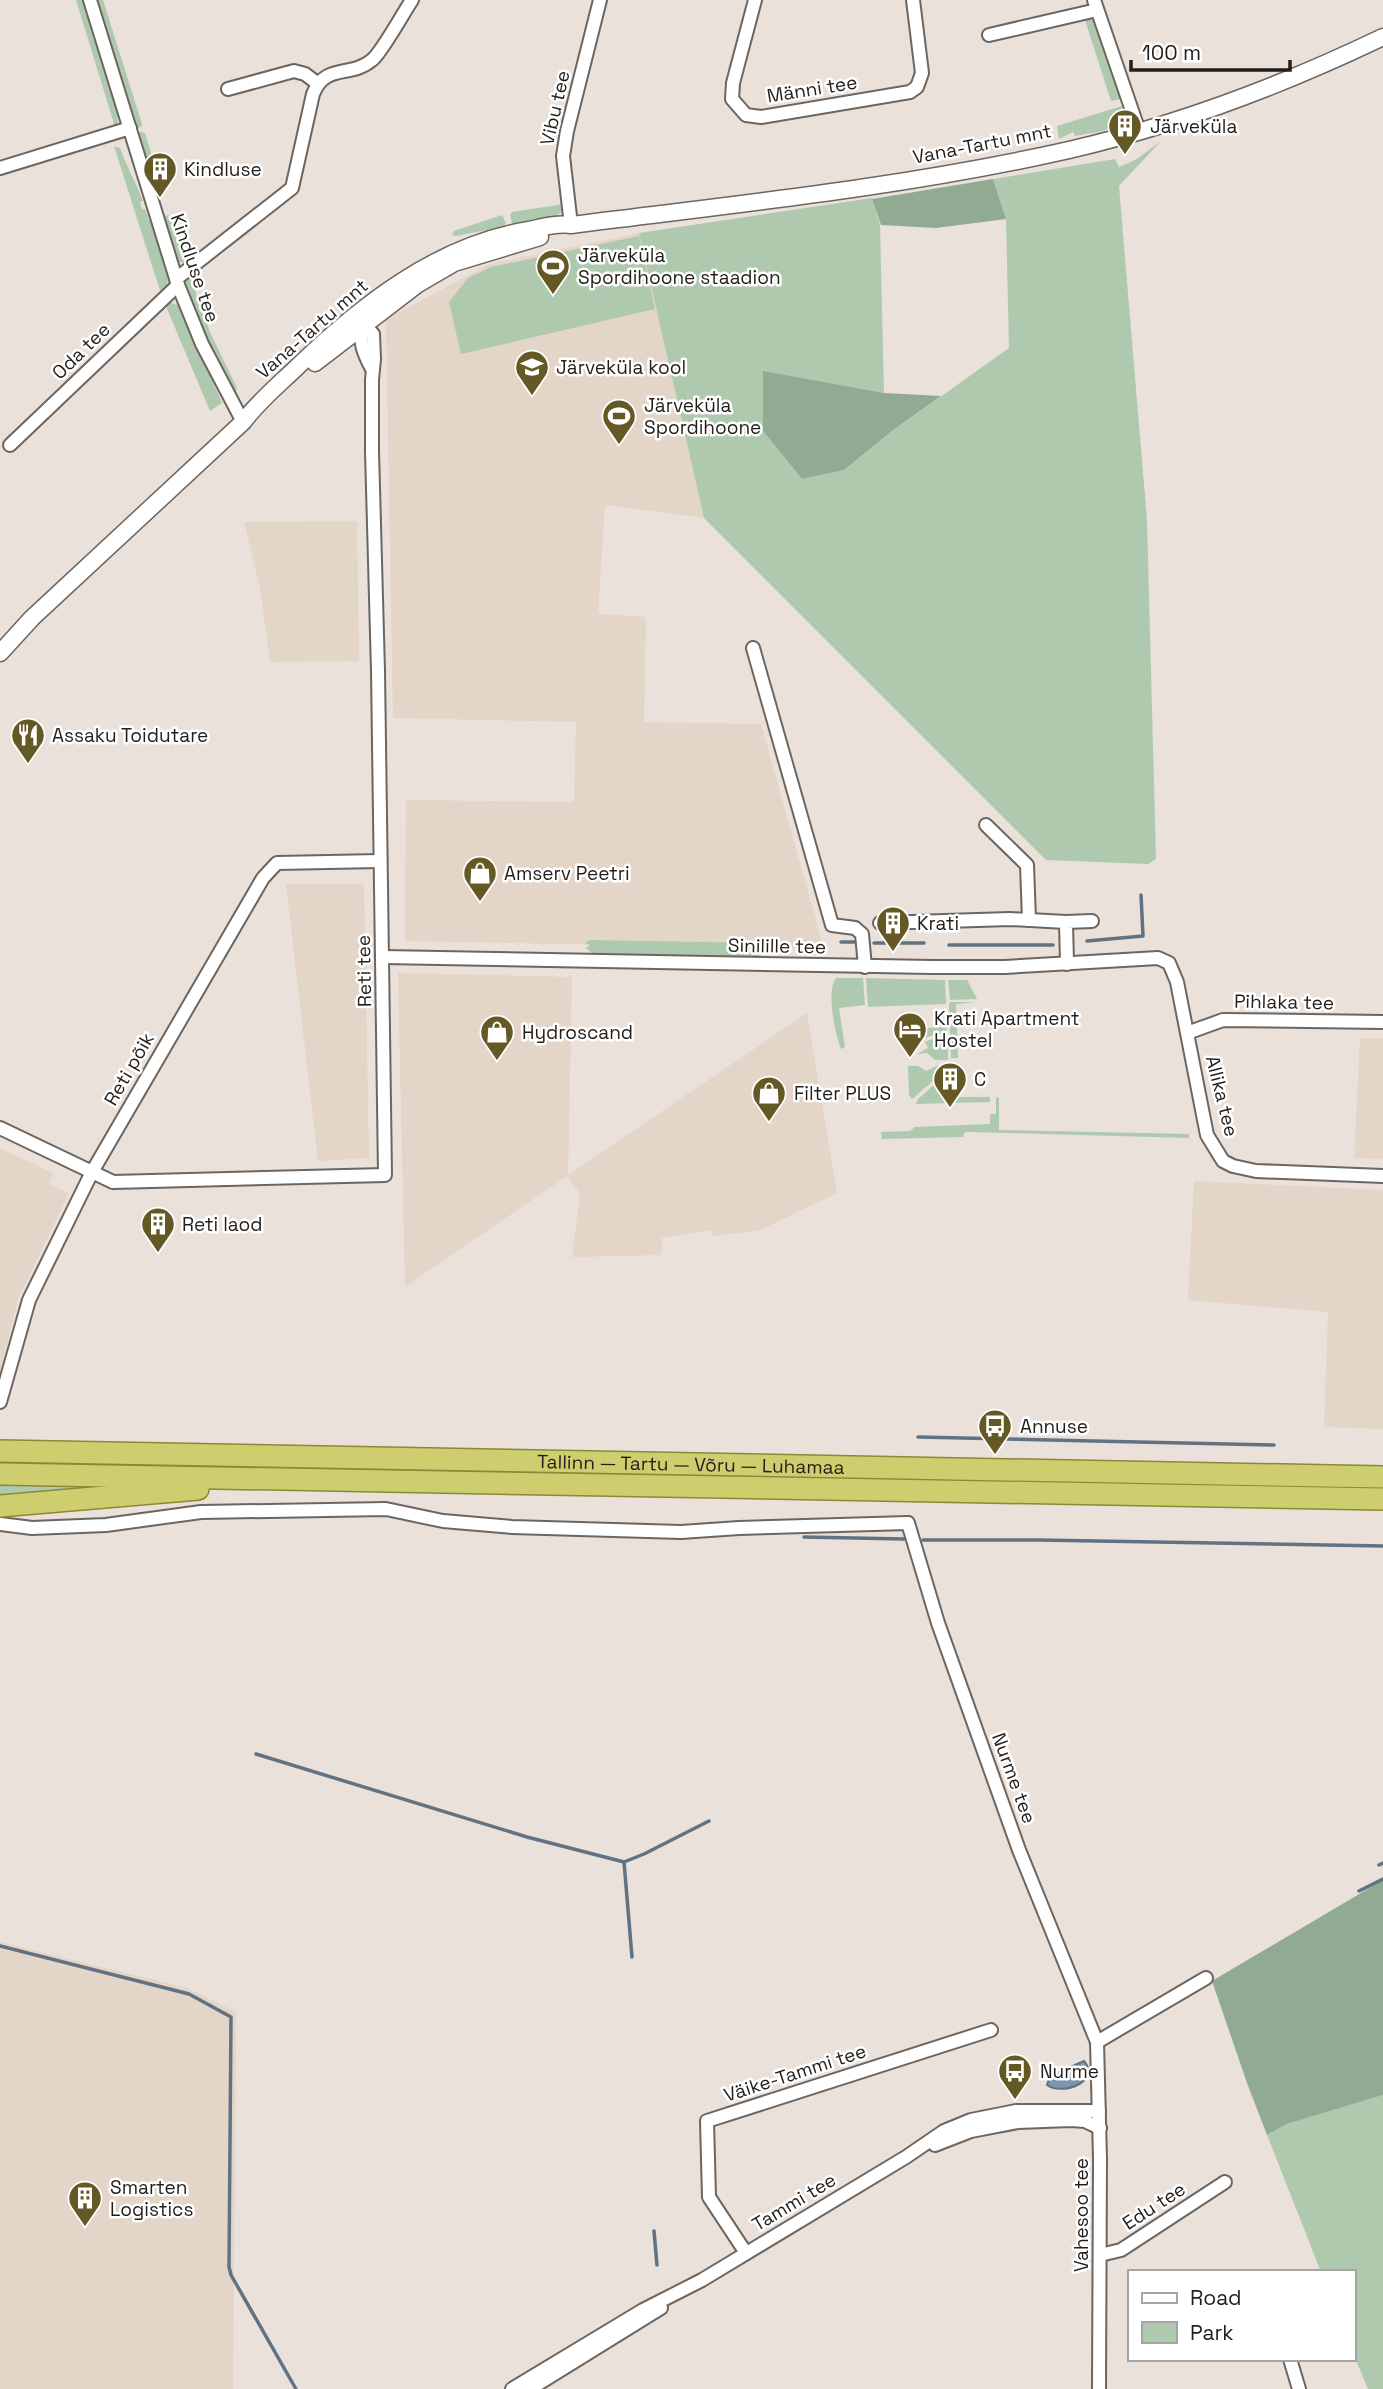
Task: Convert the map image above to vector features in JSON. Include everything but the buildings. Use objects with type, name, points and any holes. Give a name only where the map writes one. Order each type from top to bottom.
[{"type":"highway","name":"Tallinn — Tartu — Võru — Luhamaa","points":[[0,1451],[1383,1477]]},
{"type":"highway","name":"Tallinn — Tartu — Võru — Luhamaa","points":[[0,1474],[1383,1499]]},
{"type":"highway","points":[[0,1506],[210,1488],[281,1488],[311,1480]]},
{"type":"street","name":"Kindluse tee","points":[[90,0],[177,282],[202,344],[243,422]]},
{"type":"street","points":[[228,89],[295,71],[305,74],[317,83],[323,76],[361,66],[373,60],[412,0]]},
{"type":"street","name":"Vibu tee","points":[[571,225],[563,156],[600,0]]},
{"type":"street","name":"Männi tee","points":[[755,0],[733,83],[732,99],[746,115],[761,117],[911,92],[917,87],[922,73],[913,0]]},
{"type":"street","points":[[989,35],[1095,5],[1139,131]]},
{"type":"street","name":"Vana-Tartu mnt","points":[[0,644],[32,618],[243,422],[254,408],[317,348],[360,320],[422,268],[448,255],[512,233],[563,224],[855,189],[1045,155],[1139,131],[1261,90],[1383,37]]},
{"type":"street","name":"Oda tee","points":[[10,445],[177,282],[292,188],[317,83]]},
{"type":"street","points":[[0,168],[130,128]]},
{"type":"street","name":"Reti tee","points":[[0,1128],[113,1182],[385,1175],[372,369],[374,359],[373,334],[360,320]]},
{"type":"street","name":"Vana-Tartu mnt","points":[[0,653],[32,618]]},
{"type":"street","points":[[753,648],[832,925],[855,928],[862,934],[865,967]]},
{"type":"street","points":[[986,825],[1027,865],[1029,920]]},
{"type":"street","name":"Reti põik","points":[[0,1402],[29,1300],[92,1172],[262,878],[277,863],[380,861]]},
{"type":"street","points":[[880,923],[1092,921]]},
{"type":"street","points":[[1066,922],[1067,964]]},
{"type":"street","name":"Sinilille tee","points":[[383,957],[865,967],[995,967],[1144,958],[1158,958],[1168,963]]},
{"type":"street","name":"Allika tee","points":[[1168,963],[1177,982],[1207,1135],[1223,1161],[1256,1171],[1383,1176]]},
{"type":"street","name":"Pihlaka tee","points":[[1188,1033],[1223,1020],[1383,1022]]},
{"type":"street","name":"Nurme tee","points":[[0,1524],[32,1528],[106,1525],[201,1512],[386,1509],[443,1521],[512,1527],[681,1532],[908,1523],[938,1623],[1019,1850],[1097,2042]]},
{"type":"street","points":[[1097,2042],[1206,1978]]},
{"type":"street","name":"Väike-Tammi tee","points":[[746,2253],[709,2196],[707,2121],[991,2030]]},
{"type":"street","name":"Vahesoo tee","points":[[1097,2042],[1100,2128],[1099,2389]]},
{"type":"street","name":"Tammi tee","points":[[530,2389],[944,2131],[971,2119],[1016,2111],[1099,2111]]},
{"type":"street","name":"Tammi tee","points":[[906,2157],[947,2139],[993,2125],[1071,2120],[1085,2121],[1100,2128]]},
{"type":"street","name":"Edu tee","points":[[1100,2255],[1121,2250],[1226,2182]]},
{"type":"street","name":"Tammi tee","points":[[512,2389],[643,2310],[702,2280]]},
{"type":"street","points":[[1291,2361],[1299,2389]]},
{"type":"shaded area","points":[[639,233],[704,518],[605,505],[598,614],[646,617],[644,722],[761,724],[824,949],[405,941],[406,800],[574,802],[576,722],[393,718],[386,319],[490,264]]},
{"type":"shaded area","points":[[357,521],[359,661],[270,662],[260,587],[244,522]]},
{"type":"shaded area","points":[[286,884],[364,884],[369,1158],[318,1161]]},
{"type":"shaded area","points":[[398,973],[572,977],[568,1175],[807,1013],[837,1193],[758,1231],[712,1236],[712,1230],[662,1238],[661,1255],[572,1257],[580,1194],[567,1176],[405,1287]]},
{"type":"shaded area","points":[[1360,1038],[1383,1038],[1383,1159],[1354,1158]]},
{"type":"shaded area","points":[[0,1148],[53,1173],[49,1184],[69,1193],[18,1299],[0,1373]]},
{"type":"shaded area","points":[[1194,1181],[1383,1190],[1383,1429],[1324,1427],[1328,1312],[1188,1300]]},
{"type":"shaded area","name":"Smarten Logistics","points":[[0,1942],[187,1988],[236,2012],[233,2389],[0,2389]]},
{"type":"green space","points":[[76,0],[84,0],[117,109],[118,124],[115,127]]},
{"type":"green space","points":[[96,0],[103,0],[142,124],[136,129]]},
{"type":"green space","points":[[1084,17],[1091,17],[1094,21],[1121,99],[1111,101]]},
{"type":"green space","points":[[1122,106],[1116,122],[1111,127],[1075,136],[1073,132],[1059,139],[1057,126]]},
{"type":"green space","points":[[137,133],[145,133],[157,173],[149,178]]},
{"type":"green space","points":[[1161,141],[1119,186],[1147,520],[1156,859],[1148,864],[1046,860],[704,518],[639,233],[872,198],[880,225],[884,393],[763,372],[763,431],[802,479],[844,470],[891,432],[1009,348],[1006,219],[993,179],[1115,159],[1119,167],[1137,159]]},
{"type":"green space","points":[[114,146],[120,148],[143,201],[140,202],[142,209],[145,209],[149,220],[152,219],[168,278],[167,286],[161,294]]},
{"type":"green space","points":[[993,179],[1006,219],[936,228],[881,225],[872,199]]},
{"type":"green space","points":[[564,204],[558,215],[551,219],[513,227],[510,215],[512,212]]},
{"type":"green space","points":[[169,215],[185,262],[182,263],[176,260],[160,217]]},
{"type":"green space","points":[[502,215],[506,223],[503,227],[452,235],[454,231]]},
{"type":"green space","name":"Järveküla Spordihoone staadion","points":[[639,236],[655,309],[461,354],[449,302],[468,278],[491,267]]},
{"type":"green space","points":[[189,274],[210,332],[237,388],[235,393],[195,312],[185,283]]},
{"type":"green space","points":[[169,302],[180,306],[222,403],[210,411],[165,304]]},
{"type":"green space","points":[[763,371],[884,393],[941,396],[844,470],[802,479],[763,431]]},
{"type":"green space","points":[[589,940],[761,943],[767,948],[765,953],[757,957],[593,954],[585,947],[589,947],[589,944],[585,944]]},
{"type":"green space","points":[[836,978],[863,978],[865,1005],[839,1008],[845,1047],[841,1049],[832,1002]]},
{"type":"green space","points":[[866,978],[945,980],[946,1004],[868,1007]]},
{"type":"green space","points":[[948,980],[967,980],[977,999],[950,1000]]},
{"type":"green space","points":[[950,1002],[977,1002],[956,1004],[958,1058],[951,1058]]},
{"type":"green space","points":[[947,1027],[946,1033],[930,1036],[910,1046],[900,1029]]},
{"type":"green space","points":[[945,1035],[948,1037],[948,1060],[935,1060],[927,1053],[917,1054],[928,1048],[925,1042]]},
{"type":"green space","points":[[908,1066],[918,1066],[926,1071],[937,1066],[949,1067],[912,1099],[909,1095]]},
{"type":"green space","points":[[951,1069],[957,1069],[956,1097],[990,1097],[990,1102],[916,1104],[918,1099],[943,1077],[947,1082],[956,1075]]},
{"type":"green space","points":[[996,1097],[999,1098],[999,1130],[1189,1134],[1189,1138],[968,1132],[964,1133],[963,1137],[882,1139],[881,1132],[910,1131],[915,1127],[990,1124],[990,1114],[996,1114]]},
{"type":"green space","points":[[191,1463],[930,1477],[938,1481],[199,1468]]},
{"type":"green space","points":[[0,1484],[87,1485],[90,1489],[0,1500]]},
{"type":"green space","points":[[1383,1880],[1383,2095],[1287,2124],[1267,2135],[1212,1981]]},
{"type":"green space","points":[[1383,2095],[1383,2389],[1368,2389],[1355,2358],[1355,2270],[1320,2270],[1267,2135],[1287,2124]]},
{"type":"water","points":[[1084,2061],[1088,2075],[1078,2085],[1061,2089],[1047,2085],[1050,2076]]},
{"type":"waterway","points":[[1087,941],[1143,936],[1141,895]]},
{"type":"waterway","points":[[841,942],[854,942]]},
{"type":"waterway","points":[[874,943],[924,943]]},
{"type":"waterway","points":[[949,945],[1053,945]]},
{"type":"waterway","points":[[918,1437],[1274,1445]]},
{"type":"waterway","points":[[804,1537],[904,1539]]},
{"type":"waterway","points":[[923,1540],[1383,1546]]},
{"type":"waterway","points":[[256,1754],[527,1837],[624,1862],[709,1821]]},
{"type":"waterway","points":[[624,1862],[632,1957]]},
{"type":"waterway","points":[[1379,1865],[1383,1863]]},
{"type":"waterway","points":[[1359,1891],[1383,1879]]},
{"type":"waterway","points":[[0,1946],[189,1994],[231,2017],[229,2267],[296,2389]]},
{"type":"waterway","points":[[654,2231],[657,2265]]},
{"type":"place","name":"Järveküla","points":[[1125,156]]},
{"type":"place","name":"Kindluse","points":[[160,199]]},
{"type":"place","name":"Järveküla Spordihoone staadion","points":[[553,296]]},
{"type":"place","name":"Järveküla kool","points":[[532,397]]},
{"type":"place","name":"Järveküla Spordihoone","points":[[619,446]]},
{"type":"place","name":"Assaku Toidutare","points":[[28,765]]},
{"type":"place","name":"Amserv Peetri","points":[[480,903]]},
{"type":"place","name":"Krati","points":[[893,953]]},
{"type":"place","name":"Krati Apartment Hostel","points":[[910,1059]]},
{"type":"place","name":"Hydroscand","points":[[497,1062]]},
{"type":"place","name":"C","points":[[950,1109]]},
{"type":"place","name":"Filter PLUS","points":[[769,1123]]},
{"type":"place","name":"Reti laod","points":[[158,1254]]},
{"type":"place","name":"Annuse","points":[[995,1456]]},
{"type":"place","name":"Nurme","points":[[1015,2101]]},
{"type":"place","name":"Smarten Logistics","points":[[85,2228]]}]
